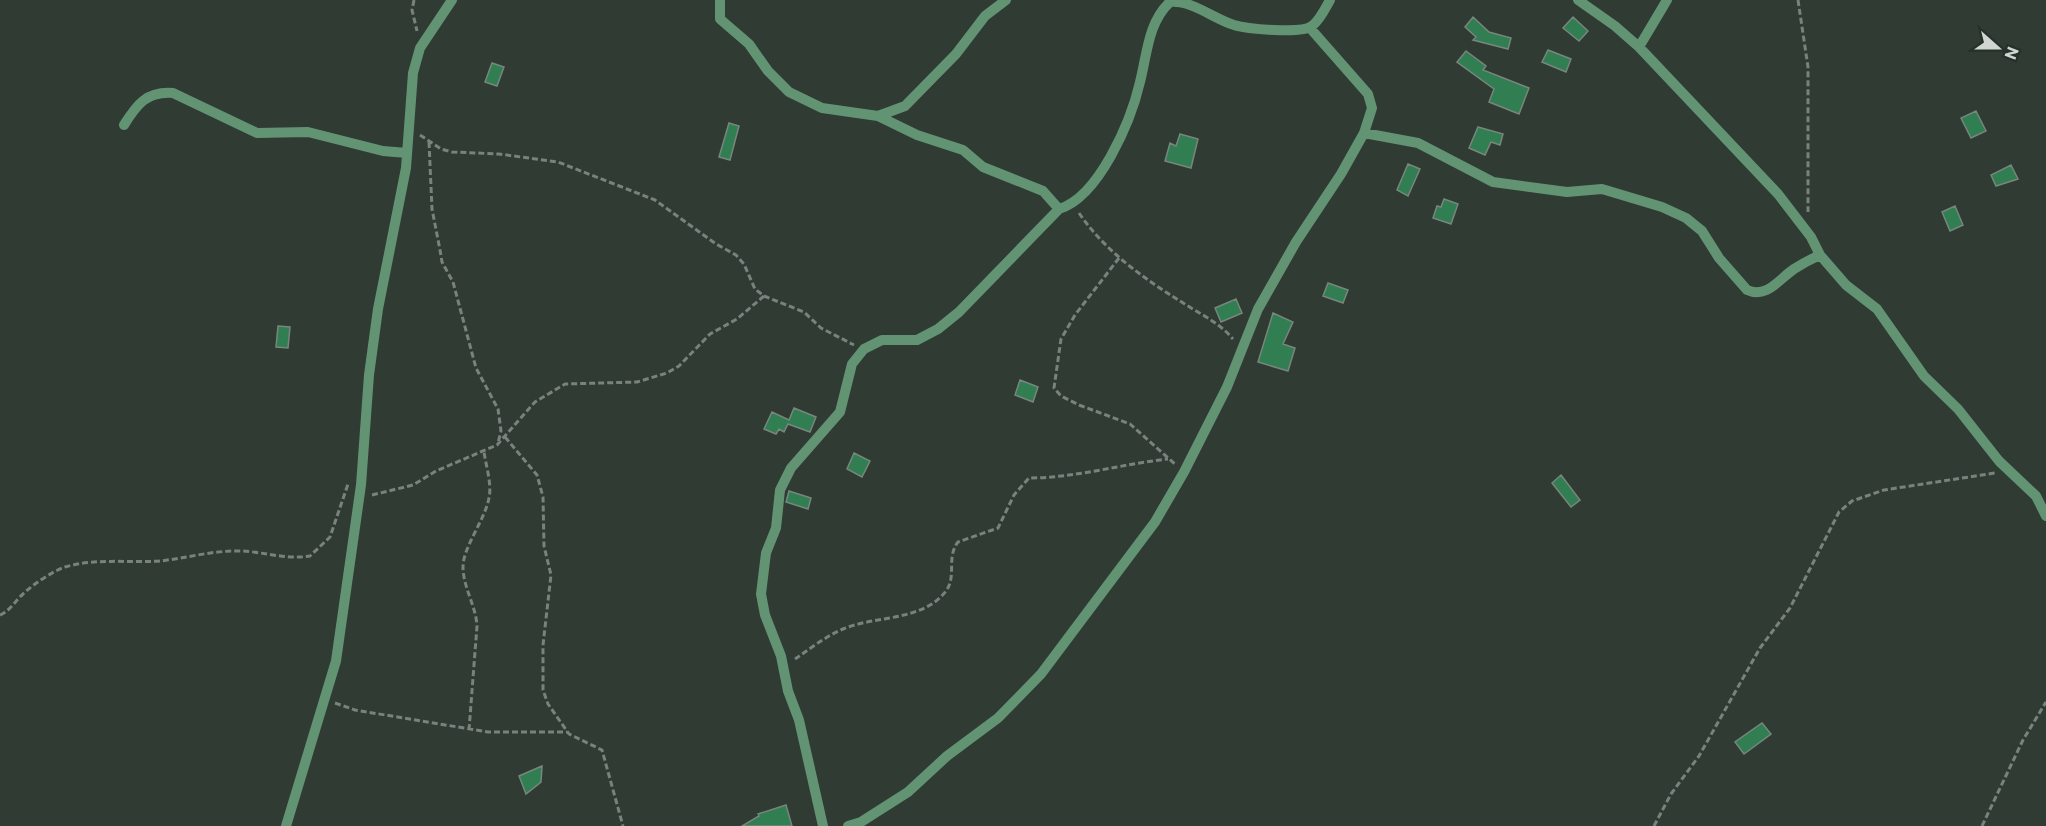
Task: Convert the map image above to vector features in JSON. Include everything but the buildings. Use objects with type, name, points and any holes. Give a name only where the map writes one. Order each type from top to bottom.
[{"type":"street","points":[[286,826],[336,661],[358,505],[369,375],[378,309],[391,252],[407,153],[413,73],[420,48],[452,0]]},
{"type":"street","points":[[720,0],[720,19],[749,44],[768,71],[789,92],[822,108],[878,116],[917,135],[963,150],[983,167],[1042,191],[1059,209]]},
{"type":"street","points":[[878,116],[905,106],[949,62],[985,16],[1006,0]]},
{"type":"street","points":[[823,826],[799,720],[788,691],[783,666],[761,594],[766,554],[776,528],[780,490],[791,468],[840,412],[852,364],[864,349],[882,340],[917,340],[938,329],[958,312],[1059,209],[1073,204],[1091,188],[1115,148],[1140,84],[1147,45],[1164,8],[1170,2],[1176,0],[1187,3],[1234,25],[1296,31],[1310,28],[1319,20],[1330,0]]},
{"type":"street","points":[[1578,0],[1615,26],[1639,47],[1778,194],[1805,229],[1820,255],[1846,285],[1878,309],[1924,376],[1958,409],[1999,461],[2036,496],[2046,516]]},
{"type":"street","points":[[1639,47],[1667,0]]},
{"type":"street","points":[[848,826],[876,813],[908,792],[947,756],[998,718],[1041,674],[1155,522],[1184,472],[1227,387],[1258,309],[1364,133],[1372,108],[1368,94],[1310,28]]},
{"type":"street","points":[[124,125],[137,105],[148,96],[159,92],[173,93],[257,133],[308,132],[383,151],[407,153]]},
{"type":"street","points":[[1364,133],[1418,142],[1493,182],[1567,192],[1602,189],[1662,207],[1686,219],[1702,231],[1719,258],[1752,293],[1768,290],[1791,271],[1820,255]]},
{"type":"path","points":[[414,0],[412,10],[420,48]]},
{"type":"path","points":[[1798,0],[1804,28],[1810,102],[1809,210],[1805,229]]},
{"type":"path","points":[[409,128],[452,152],[499,154],[558,162],[655,200],[716,244],[736,255],[744,264],[755,289],[764,296],[804,312],[821,328],[864,349]]},
{"type":"path","points":[[429,141],[432,209],[441,256],[453,282],[476,368],[498,409],[501,431],[497,445]]},
{"type":"path","points":[[1073,204],[1085,222],[1119,258],[1152,284],[1214,322],[1227,332],[1242,350]]},
{"type":"path","points":[[1119,258],[1075,315],[1060,339],[1054,388],[1061,396],[1079,405],[1130,424],[1184,472]]},
{"type":"path","points":[[358,505],[373,494],[403,489],[436,471],[497,445],[535,402],[565,384],[637,382],[667,374],[679,366],[710,334],[737,319],[764,296]]},
{"type":"path","points":[[505,437],[537,475],[543,497],[544,546],[551,575],[543,645],[543,690],[548,704],[567,732],[577,740],[602,750],[623,826]]},
{"type":"path","points":[[469,730],[477,612],[463,568],[464,558],[478,531],[489,497],[484,451]]},
{"type":"path","points":[[783,666],[841,630],[908,614],[935,602],[951,580],[954,547],[958,542],[998,528],[1014,495],[1029,478],[1071,475],[1101,468],[1168,459]]},
{"type":"path","points":[[0,615],[24,592],[65,567],[88,562],[102,563],[122,559],[160,561],[190,554],[240,551],[287,557],[310,556],[330,537],[348,483],[363,461]]},
{"type":"path","points":[[1654,826],[1671,794],[1699,756],[1760,648],[1790,608],[1839,512],[1852,501],[1884,490],[2011,472]]},
{"type":"path","points":[[325,696],[355,710],[469,730],[567,732]]},
{"type":"path","points":[[1982,826],[2023,740],[2046,702]]}]
